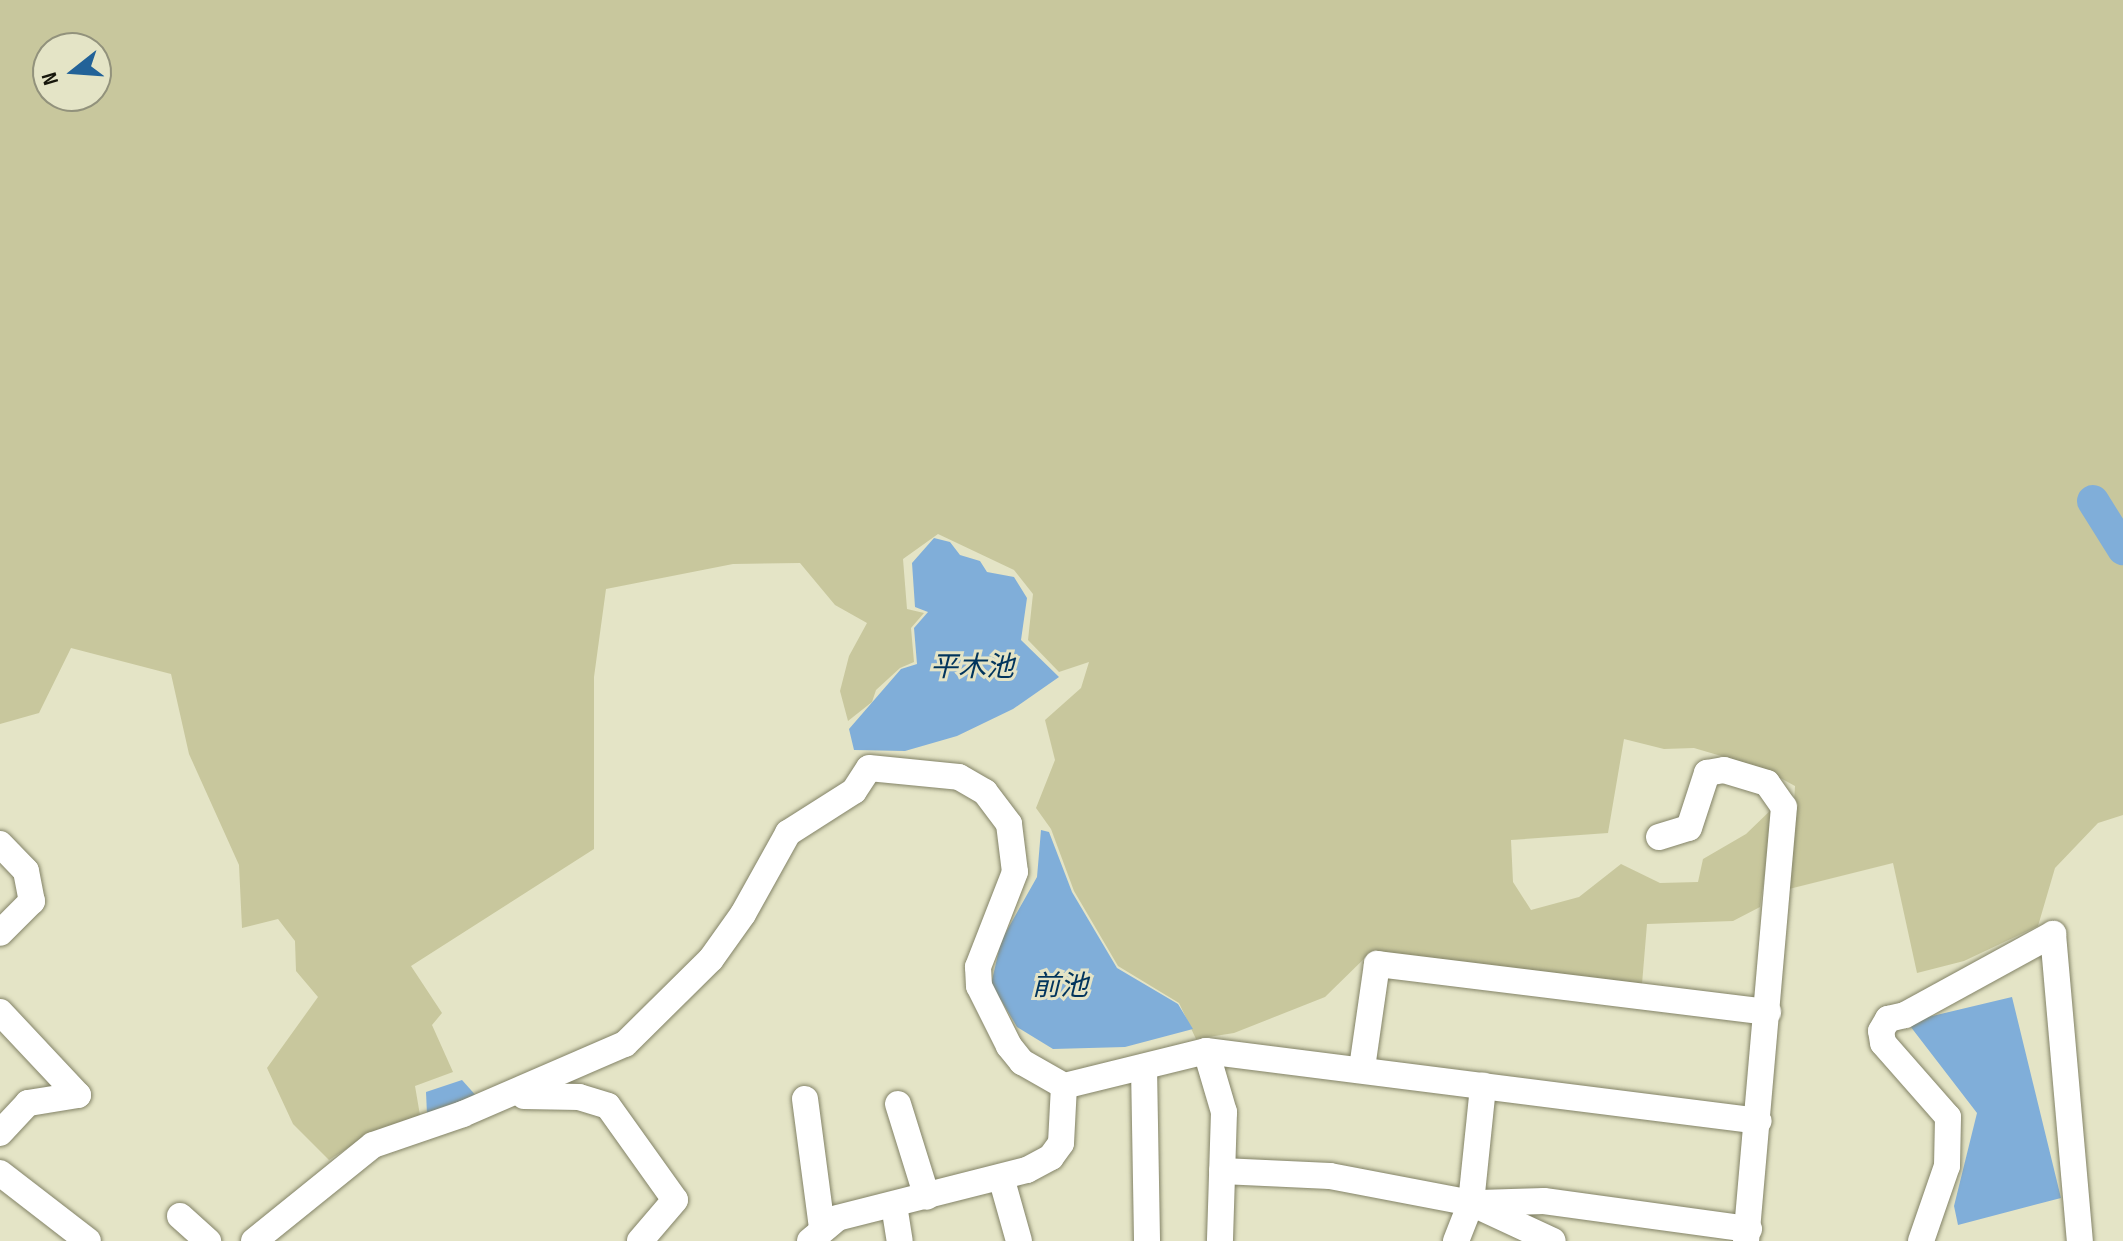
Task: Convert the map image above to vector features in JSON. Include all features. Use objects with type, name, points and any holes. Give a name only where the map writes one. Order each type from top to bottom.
[{"type":"street","points":[[254,1241],[373,1145],[510,1095],[625,1044],[711,959],[743,914],[788,833],[854,791],[869,768],[959,777],[985,792],[1009,824],[1015,872],[978,967],[979,986],[1009,1046],[1022,1062],[1064,1086],[1206,1051],[1362,1068],[1759,1121]]},
{"type":"street","points":[[1222,1171],[1330,1176],[1471,1203],[1544,1201],[1748,1235],[1784,807],[1767,783],[1724,770],[1707,773],[1689,828],[1659,837]]},
{"type":"street","points":[[0,844],[26,871],[32,901],[0,933]]},
{"type":"street","points":[[1921,1241],[1947,1166],[1948,1117],[1883,1043],[1881,1031],[1888,1019],[1905,1015],[2053,934],[2080,1241]]},
{"type":"street","points":[[1362,1068],[1377,964],[1768,1012]]},
{"type":"street","points":[[0,1012],[78,1095],[28,1103],[0,1133]]},
{"type":"street","points":[[1206,1051],[1224,1112],[1220,1241]]},
{"type":"street","points":[[1144,1067],[1147,1241]]},
{"type":"street","points":[[816,1235],[837,1218],[1027,1170],[1051,1157],[1061,1143],[1064,1086]]},
{"type":"street","points":[[1456,1241],[1471,1203],[1483,1086]]},
{"type":"street","points":[[510,1095],[579,1097],[608,1106],[675,1200],[640,1241]]},
{"type":"street","points":[[805,1099],[816,1235]]},
{"type":"street","points":[[898,1104],[927,1197]]},
{"type":"street","points":[[0,1173],[88,1241]]},
{"type":"street","points":[[1001,1177],[1019,1241]]},
{"type":"street","points":[[1471,1203],[1553,1241]]},
{"type":"street","points":[[894,1205],[900,1241]]},
{"type":"street","points":[[180,1216],[208,1241]]},
{"type":"green space","points":[[0,0],[2123,0],[2123,815],[2098,823],[2055,868],[2038,926],[1964,961],[1917,973],[1893,863],[1789,889],[1795,786],[1762,768],[1694,748],[1664,749],[1624,739],[1608,833],[1511,840],[1513,882],[1531,910],[1579,897],[1621,864],[1660,883],[1698,882],[1703,859],[1746,834],[1774,807],[1760,907],[1733,921],[1647,924],[1642,984],[1372,951],[1325,997],[1234,1033],[1196,1039],[1179,1003],[1118,966],[1074,891],[1051,829],[1036,808],[1055,760],[1045,720],[1081,688],[1089,662],[1059,672],[1028,640],[1033,594],[1014,570],[938,534],[903,559],[907,609],[924,613],[911,628],[914,662],[900,668],[876,690],[872,702],[848,721],[840,691],[849,656],[867,623],[835,605],[800,563],[733,564],[606,589],[594,677],[594,849],[411,966],[442,1013],[432,1025],[453,1072],[415,1086],[421,1121],[360,1140],[329,1160],[293,1124],[267,1068],[318,997],[296,971],[295,941],[278,919],[242,928],[239,865],[189,754],[171,674],[71,648],[39,713],[0,724]]},
{"type":"water","name":"平木池","points":[[934,538],[950,542],[960,555],[980,561],[987,572],[1014,577],[1027,598],[1021,640],[1059,677],[1013,709],[957,736],[905,751],[854,750],[849,729],[901,669],[917,664],[914,628],[928,612],[915,607],[912,563]]},
{"type":"water","name":"前池","points":[[1041,830],[1049,832],[1072,892],[1117,968],[1178,1004],[1193,1029],[1125,1047],[1053,1049],[1017,1027],[1001,1000],[992,1002],[990,989],[1001,941],[1037,877]]},
{"type":"water","points":[[2012,997],[2061,1198],[1958,1225],[1954,1206],[1977,1113],[1907,1022]]},
{"type":"water","points":[[462,1080],[479,1099],[427,1114],[426,1092]]},
{"type":"waterway","points":[[2093,501],[2123,549]]}]
